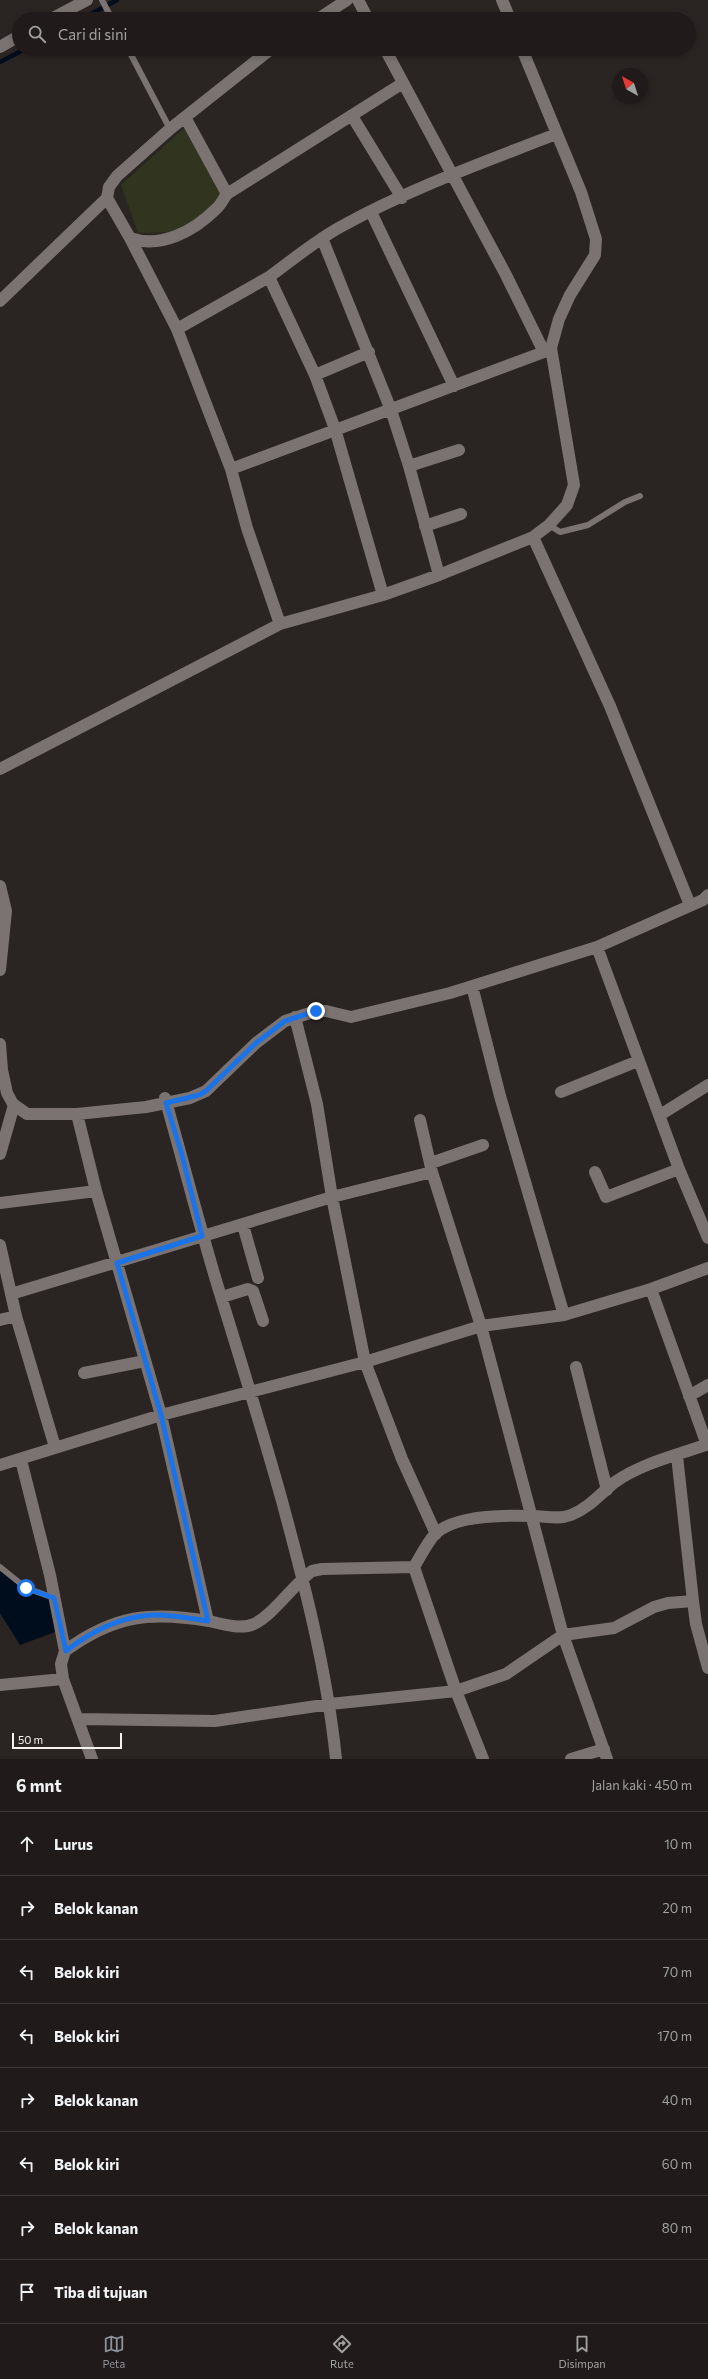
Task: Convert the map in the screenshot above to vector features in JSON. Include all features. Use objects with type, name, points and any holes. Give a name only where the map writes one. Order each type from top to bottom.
[{"type":"street","points":[[64,12],[87,0]]},
{"type":"street","points":[[329,12],[347,0]]},
{"type":"street","points":[[358,0],[364,12]]},
{"type":"street","points":[[502,0],[507,12]]},
{"type":"street","points":[[0,47],[12,40]]},
{"type":"street","points":[[0,300],[107,198],[109,187],[117,176],[170,129],[262,56]]},
{"type":"street","points":[[0,769],[280,624],[383,595],[439,576],[533,537],[549,525],[567,505],[574,485],[548,350],[389,56]]},
{"type":"street","points":[[231,468],[335,429],[391,410],[548,350],[559,319],[570,295],[596,255],[596,239],[581,192],[525,56]]},
{"type":"street","points":[[130,238],[142,242],[151,242],[177,236],[205,220],[218,208],[227,194],[403,83]]},
{"type":"street","points":[[352,116],[402,198]]},
{"type":"street","points":[[185,117],[227,194]]},
{"type":"street","points":[[176,329],[269,276],[322,238],[371,212],[453,175],[556,134]]},
{"type":"street","points":[[107,198],[130,238],[176,329],[231,468],[246,528],[280,624]]},
{"type":"street","points":[[371,212],[454,386]]},
{"type":"street","points":[[322,238],[391,410],[409,466],[439,576]]},
{"type":"street","points":[[269,276],[315,375],[335,429],[383,595]]},
{"type":"street","points":[[315,375],[369,352]]},
{"type":"street","points":[[409,466],[459,450]]},
{"type":"street","points":[[425,526],[461,514]]},
{"type":"street","points":[[533,537],[610,706],[690,905]]},
{"type":"street","points":[[0,886],[6,911],[0,970]]},
{"type":"street","points":[[0,1044],[2,1070],[7,1093],[14,1105],[27,1114],[77,1114],[146,1107],[165,1100],[199,1095],[206,1091],[265,1036],[285,1021],[295,1017],[326,1011],[351,1017],[404,1005],[472,986],[597,947],[690,905],[706,901]]},
{"type":"street","points":[[597,947],[679,1169],[708,1238]]},
{"type":"street","points":[[472,986],[500,1096],[564,1315]]},
{"type":"street","points":[[295,1017],[317,1104],[332,1197],[365,1362],[402,1459],[436,1534]]},
{"type":"street","points":[[561,1092],[638,1061]]},
{"type":"street","points":[[660,1115],[708,1085]]},
{"type":"street","points":[[165,1100],[182,1155],[202,1236],[251,1391],[303,1577],[330,1704],[336,1759]]},
{"type":"street","points":[[0,1154],[14,1105]]},
{"type":"street","points":[[77,1114],[96,1191],[161,1415],[208,1621]]},
{"type":"street","points":[[420,1120],[431,1167],[481,1326],[564,1635],[606,1754],[571,1759]]},
{"type":"street","points":[[11,1294],[431,1167],[483,1145]]},
{"type":"street","points":[[595,1172],[606,1197],[679,1169]]},
{"type":"street","points":[[0,1203],[96,1191]]},
{"type":"street","points":[[243,1225],[258,1278]]},
{"type":"street","points":[[0,1245],[16,1316],[56,1447]]},
{"type":"street","points":[[0,1465],[21,1460],[56,1447],[161,1415],[365,1362],[481,1326],[564,1315],[651,1289],[708,1268]]},
{"type":"street","points":[[222,1297],[248,1289],[253,1291],[264,1321]]},
{"type":"street","points":[[414,1567],[436,1534],[458,1522],[480,1518],[533,1516],[556,1518],[571,1515],[616,1482],[643,1466],[707,1445],[651,1289]]},
{"type":"street","points":[[0,1320],[16,1316]]},
{"type":"street","points":[[84,1373],[145,1361]]},
{"type":"street","points":[[576,1367],[607,1490]]},
{"type":"street","points":[[689,1396],[708,1385]]},
{"type":"street","points":[[676,1456],[696,1624],[708,1668]]},
{"type":"street","points":[[21,1460],[66,1651]]},
{"type":"street","points":[[92,1759],[62,1679],[61,1664],[66,1651],[78,1641],[116,1622],[143,1616],[166,1616],[208,1621],[232,1626],[252,1625],[263,1618],[303,1577],[312,1571],[322,1568],[414,1567]]},
{"type":"street","points":[[414,1567],[456,1691],[483,1759]]},
{"type":"street","points":[[78,1719],[215,1721],[330,1704],[456,1691],[506,1674],[564,1635],[614,1628],[654,1607],[668,1602],[693,1601]]},
{"type":"street","points":[[0,1685],[62,1679]]},
{"type":"lane","points":[[102,0],[108,12]]},
{"type":"lane","points":[[132,56],[170,129]]},
{"type":"lane","points":[[549,525],[560,532],[588,525],[625,502],[640,496]]},
{"type":"lane","points":[[0,1567],[26,1588],[54,1598]]},
{"type":"green space","points":[[191,122],[234,195],[187,232],[138,233],[121,185]]},
{"type":"water","points":[[0,1569],[49,1598],[58,1628],[55,1632],[20,1645],[0,1613]]},
{"type":"waterway","points":[[95,12],[117,0]]},
{"type":"waterway","points":[[0,62],[12,56]]},
{"type":"route","points":[[26,1588],[54,1598],[66,1651],[78,1641],[116,1622],[143,1616],[166,1616],[208,1621],[161,1415],[117,1263],[202,1236],[182,1155],[166,1103],[190,1098],[206,1091],[269,1032],[285,1021],[316,1011]]}]
